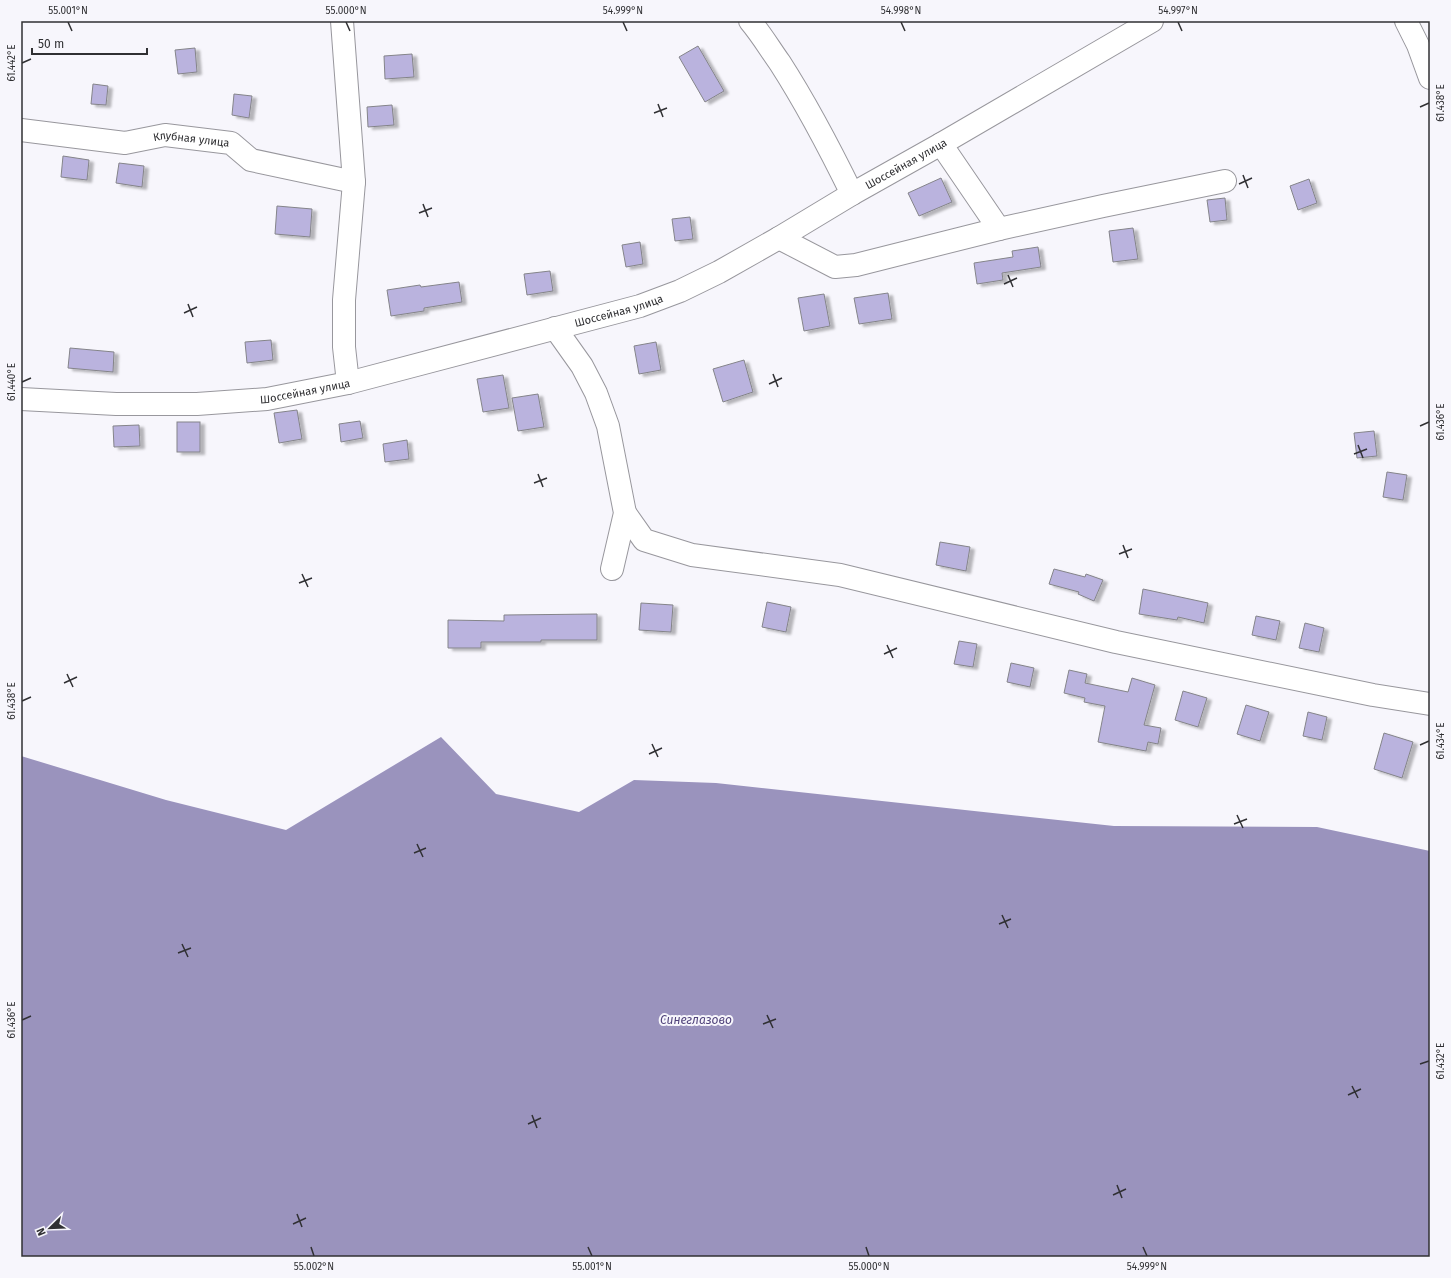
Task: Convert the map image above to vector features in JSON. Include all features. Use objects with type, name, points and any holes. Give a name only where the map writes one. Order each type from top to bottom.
[{"type":"street","points":[[342,21],[354,182],[344,300],[344,347],[348,383]]},
{"type":"street","points":[[750,21],[757,29],[792,82],[830,148],[852,194]]},
{"type":"street","name":"Шоссейная улица","points":[[21,399],[116,404],[197,404],[267,398],[348,383],[640,306],[680,291],[719,272],[1152,21]]},
{"type":"street","points":[[1406,21],[1418,45],[1430,78]]},
{"type":"street","name":"Клубная улица","points":[[21,130],[125,143],[165,135],[231,143],[251,160],[354,182]]},
{"type":"street","points":[[941,144],[999,229]]},
{"type":"street","points":[[779,238],[835,267],[856,266],[999,229],[1225,181]]},
{"type":"street","points":[[555,328],[582,366],[596,392],[608,426],[624,513],[612,569]]},
{"type":"street","points":[[624,513],[644,540],[692,556],[840,575],[1116,642],[1373,695],[1430,704]]},
{"type":"water","name":"Синеглазово","points":[[441,737],[496,794],[579,812],[634,780],[716,783],[1114,826],[1317,827],[1430,851],[1430,1257],[21,1257],[21,756],[166,800],[286,830]]},
{"type":"building","points":[[698,46],[724,91],[705,102],[679,57]]},
{"type":"building","points":[[195,48],[197,72],[178,74],[175,50]]},
{"type":"building","points":[[412,54],[414,77],[385,79],[384,56]]},
{"type":"building","points":[[93,84],[108,86],[106,105],[91,104]]},
{"type":"building","points":[[234,94],[252,96],[249,118],[232,115]]},
{"type":"building","points":[[392,105],[394,125],[368,127],[367,107]]},
{"type":"building","points":[[63,156],[89,160],[87,180],[61,177]]},
{"type":"building","points":[[119,163],[144,166],[142,187],[116,183]]},
{"type":"building","points":[[941,178],[952,202],[919,216],[908,193]]},
{"type":"building","points":[[1309,179],[1317,203],[1298,210],[1290,186]]},
{"type":"building","points":[[1225,198],[1227,220],[1210,222],[1207,200]]},
{"type":"building","points":[[277,206],[312,209],[310,237],[275,234]]},
{"type":"building","points":[[690,217],[693,239],[675,241],[672,219]]},
{"type":"building","points":[[1133,228],[1138,259],[1113,262],[1109,231]]},
{"type":"building","points":[[640,242],[643,264],[626,267],[622,245]]},
{"type":"building","points":[[1038,247],[1041,267],[1002,273],[1003,280],[977,284],[974,263],[1013,257],[1012,251]]},
{"type":"building","points":[[550,271],[553,291],[527,295],[524,274]]},
{"type":"building","points":[[459,282],[462,302],[424,308],[424,311],[391,316],[387,290],[420,285],[421,287]]},
{"type":"building","points":[[888,293],[892,319],[859,324],[854,298]]},
{"type":"building","points":[[824,294],[830,326],[804,331],[798,298]]},
{"type":"building","points":[[271,340],[273,360],[247,363],[245,342]]},
{"type":"building","points":[[656,342],[661,370],[639,374],[634,346]]},
{"type":"building","points":[[70,348],[114,352],[113,372],[68,368]]},
{"type":"building","points":[[744,360],[753,392],[723,402],[713,369]]},
{"type":"building","points":[[503,375],[509,408],[483,412],[477,379]]},
{"type":"building","points":[[538,394],[544,427],[518,431],[512,398]]},
{"type":"building","points":[[297,410],[302,439],[279,443],[274,413]]},
{"type":"building","points":[[360,421],[363,438],[341,442],[339,424]]},
{"type":"building","points":[[177,422],[200,422],[200,452],[177,452]]},
{"type":"building","points":[[139,425],[140,446],[114,447],[113,426]]},
{"type":"building","points":[[1374,431],[1377,456],[1357,458],[1354,433]]},
{"type":"building","points":[[407,440],[409,459],[385,462],[383,444]]},
{"type":"building","points":[[1387,472],[1407,475],[1403,500],[1383,497]]},
{"type":"building","points":[[940,542],[970,547],[966,571],[936,565]]},
{"type":"building","points":[[1054,569],[1085,577],[1086,574],[1103,580],[1094,601],[1078,594],[1079,592],[1049,584]]},
{"type":"building","points":[[1143,589],[1208,603],[1204,623],[1178,617],[1177,620],[1139,614]]},
{"type":"building","points":[[767,602],[791,607],[786,632],[762,627]]},
{"type":"building","points":[[641,603],[673,605],[671,632],[639,630]]},
{"type":"building","points":[[597,614],[597,640],[481,642],[481,648],[448,648],[448,620],[504,621],[504,615]]},
{"type":"building","points":[[1256,616],[1280,621],[1276,640],[1252,635]]},
{"type":"building","points":[[1305,623],[1324,628],[1319,652],[1299,648]]},
{"type":"building","points":[[959,641],[977,644],[973,667],[954,664]]},
{"type":"building","points":[[1011,663],[1034,668],[1030,687],[1007,682]]},
{"type":"building","points":[[1069,670],[1087,674],[1085,683],[1128,692],[1132,678],[1155,685],[1144,725],[1161,728],[1158,744],[1148,742],[1146,751],[1098,742],[1105,706],[1084,702],[1085,698],[1064,693]]},
{"type":"building","points":[[1183,691],[1207,698],[1198,727],[1175,720]]},
{"type":"building","points":[[1246,705],[1269,712],[1260,741],[1237,734]]},
{"type":"building","points":[[1308,712],[1327,717],[1322,740],[1303,736]]},
{"type":"building","points":[[1384,733],[1413,742],[1402,778],[1374,769]]}]
